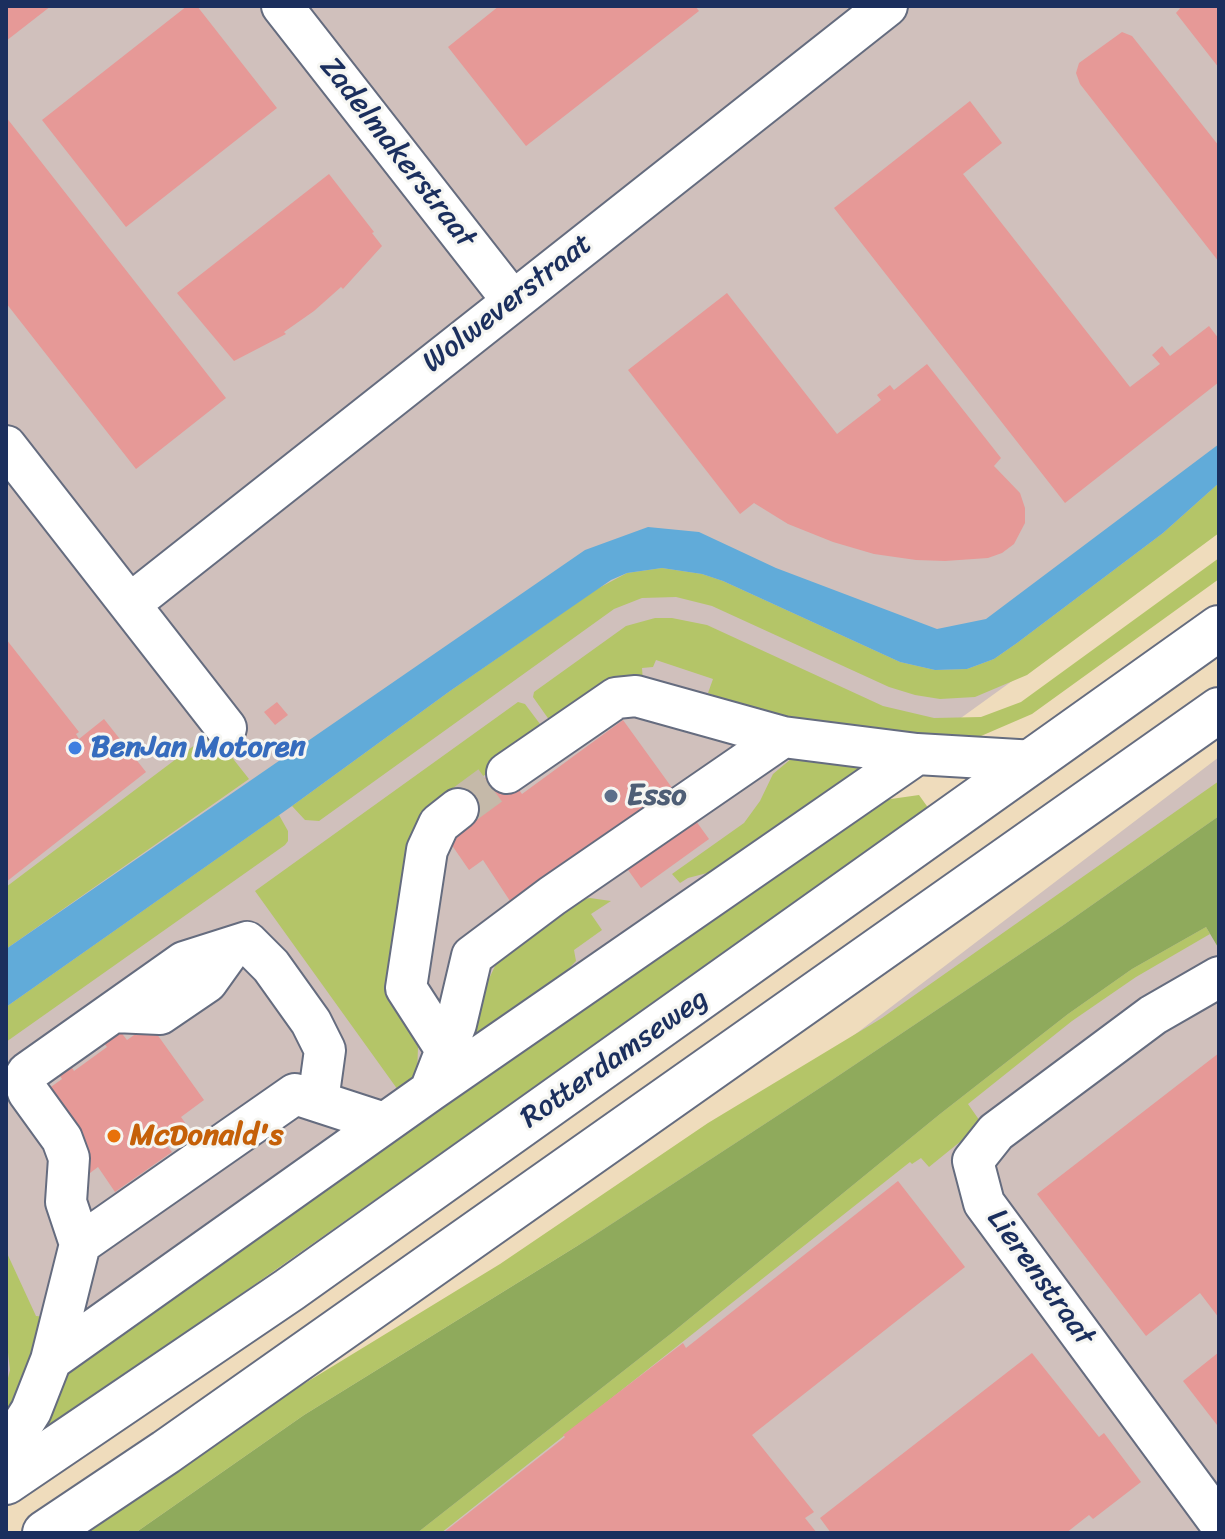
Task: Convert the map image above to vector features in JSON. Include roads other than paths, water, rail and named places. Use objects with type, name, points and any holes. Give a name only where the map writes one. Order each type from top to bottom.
[{"type":"main road","name":"Rotterdamseweg","points":[[6,1482],[289,1290],[1219,628]]},
{"type":"main road","points":[[45,1533],[204,1426],[1219,710]]},
{"type":"street","name":"Zadelmakerstraat","points":[[282,6],[512,300]]},
{"type":"street","name":"Wolweverstraat","points":[[130,604],[887,6]]},
{"type":"street","points":[[6,446],[226,728]]},
{"type":"street","points":[[507,773],[616,698],[636,696],[783,737],[917,754],[1035,761]]},
{"type":"street","points":[[430,1091],[456,1024],[472,956],[552,896],[783,737]]},
{"type":"street","points":[[51,1360],[384,1123],[917,754]]},
{"type":"street","points":[[446,1050],[406,988],[427,850],[439,824],[458,809]]},
{"type":"street","points":[[6,1444],[16,1435],[31,1411],[51,1360],[80,1244],[66,1202],[69,1158],[62,1139],[28,1092],[24,1080],[27,1073],[184,962],[247,942],[271,966],[311,1022],[325,1050],[318,1101]]},
{"type":"street","name":"Lierenstraat","points":[[1219,977],[1128,1033],[996,1132],[973,1161],[984,1203],[1219,1522]]},
{"type":"street","points":[[80,1244],[295,1094],[384,1123]]},
{"type":"water","points":[[1219,444],[1219,483],[1163,533],[994,659],[967,669],[935,670],[900,662],[702,574],[662,568],[627,573],[611,580],[6,1007],[6,949],[585,550],[648,527],[699,532],[776,568],[937,629],[986,619]]},
{"type":"tunnel","points":[[458,809],[507,773]]},
{"type":"place","name":"BenJan Motoren","points":[[75,748]]},
{"type":"place","name":"Esso","points":[[611,796]]},
{"type":"place","name":"McDonald's","points":[[114,1136]]}]
